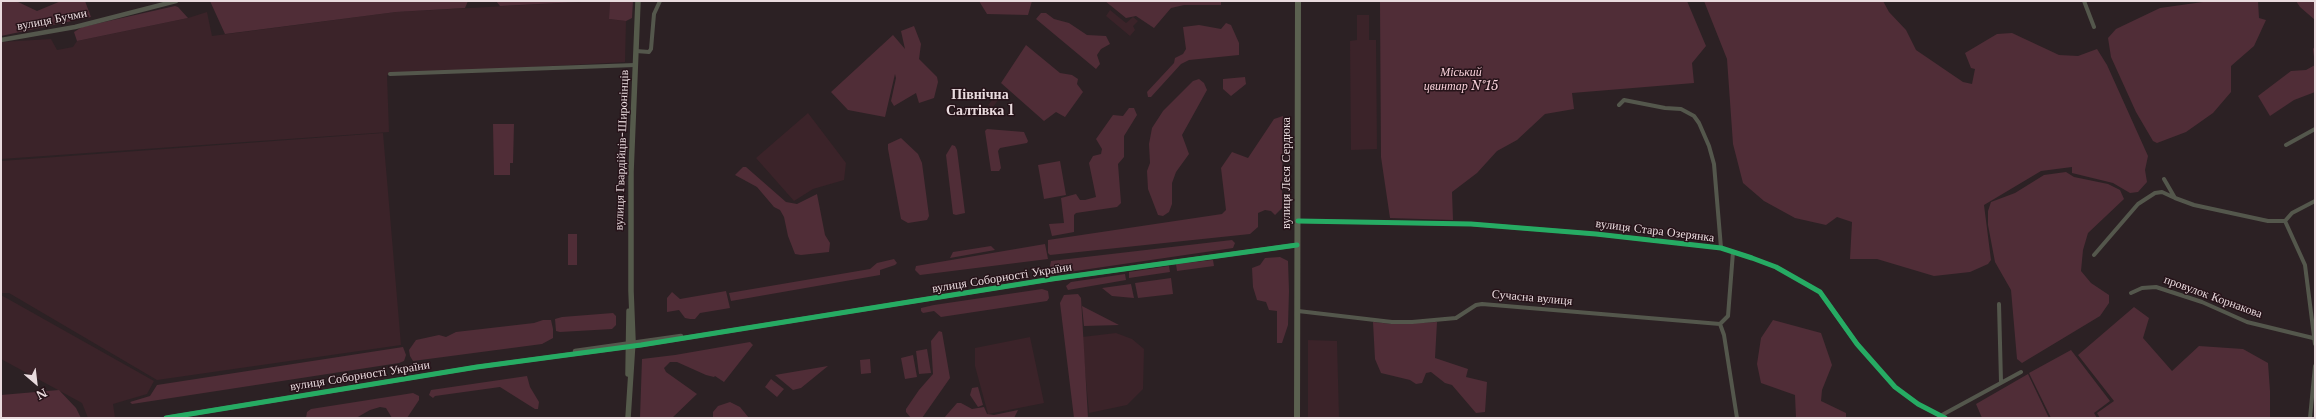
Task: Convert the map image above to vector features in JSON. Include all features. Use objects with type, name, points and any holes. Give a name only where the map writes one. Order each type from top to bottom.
[{"type":"main road","name":"вулиця Гвардійців-Широнінців","points":[[628,418],[631,299],[631,172],[638,1]]},
{"type":"main road","name":"вулиця Леся Сердюка","points":[[1297,418],[1298,1]]},
{"type":"street","name":"вулиця Бучми","points":[[1,40],[75,26],[176,1]]},
{"type":"street","points":[[636,51],[649,52],[651,49],[654,14],[660,1]]},
{"type":"street","points":[[2084,1],[2094,27]]},
{"type":"street","points":[[390,74],[635,65]]},
{"type":"street","points":[[1619,105],[1624,100],[1666,108],[1681,109],[1694,116],[1699,123],[1714,164],[1721,248]]},
{"type":"street","points":[[2286,145],[2314,131]]},
{"type":"street","points":[[2164,179],[2175,198]]},
{"type":"street","points":[[2094,255],[2138,204],[2155,193],[2162,192],[2194,205],[2268,222],[2285,221],[2292,213],[2315,201]]},
{"type":"street","name":"вулиця Стара Озерянка","points":[[1298,221],[1471,224],[1596,234],[1721,248],[1776,267],[1820,292],[1857,344],[1895,387],[1918,404],[1944,417]]},
{"type":"street","points":[[2285,221],[2305,265],[2313,338],[2315,344]]},
{"type":"street","name":"вулиця Соборності України","points":[[166,418],[557,356],[590,347],[630,344],[710,333],[1052,280],[1297,245]]},
{"type":"street","points":[[1733,252],[1728,316],[1720,324],[1724,335],[1737,418]]},
{"type":"street","name":"провулок Корнакова","points":[[2131,293],[2142,288],[2156,287],[2202,302],[2247,322],[2313,338]]},
{"type":"street","name":"Сучасна вулиця","points":[[1298,311],[1412,322],[1456,318],[1476,305],[1482,304],[1720,324]]},
{"type":"street","points":[[1999,304],[2001,382]]},
{"type":"street","points":[[2310,418],[2315,366]]},
{"type":"street","points":[[1944,417],[2001,382],[2021,372]]},
{"type":"shaded area","points":[[610,1],[609,19],[626,21],[625,62],[387,75],[389,132],[1,159],[1,42],[51,39],[57,50],[73,47],[77,41],[188,18],[207,12],[212,36],[396,12]]},
{"type":"shaded area","points":[[1110,10],[1126,23],[1133,17],[1138,21],[1133,26],[1135,30],[1130,36],[1106,16]]},
{"type":"shaded area","points":[[1357,15],[1369,15],[1369,40],[1376,40],[1377,149],[1351,150],[1350,41],[1357,40]]},
{"type":"shaded area","points":[[1001,90],[1004,93],[992,108],[988,105]]},
{"type":"shaded area","points":[[808,113],[846,163],[844,180],[813,189],[794,201],[756,158]]},
{"type":"shaded area","points":[[383,133],[401,345],[157,380],[9,293],[1,293],[1,161]]},
{"type":"shaded area","points":[[1,295],[154,381],[147,394],[113,404],[115,418],[88,418],[82,403],[1,359]]},
{"type":"shaded area","points":[[1116,333],[1132,339],[1144,349],[1143,389],[1127,405],[1089,413],[1082,337]]},
{"type":"shaded area","points":[[1030,337],[1044,403],[988,414],[975,366],[975,348]]},
{"type":"shaded area","points":[[1308,340],[1337,341],[1339,418],[1308,418]]},
{"type":"green space","points":[[1,1],[16,1],[37,11],[61,1],[85,1],[91,17],[1,36]]},
{"type":"green space","points":[[210,1],[468,1],[465,8],[396,12],[225,34]]},
{"type":"green space","points":[[496,1],[599,1],[500,6]]},
{"type":"green space","points":[[610,1],[633,1],[632,18],[626,21],[609,19]]},
{"type":"green space","points":[[979,1],[1032,1],[1028,15],[987,14]]},
{"type":"green space","points":[[1105,1],[1221,1],[1221,5],[1184,5],[1171,8],[1154,28],[1136,16],[1126,18]]},
{"type":"green space","name":"Міський цвинтар №15","points":[[1687,1],[1706,46],[1692,63],[1694,83],[1572,93],[1574,109],[1545,114],[1517,140],[1497,151],[1477,173],[1452,192],[1453,220],[1390,218],[1381,157],[1380,2]]},
{"type":"green space","points":[[1704,1],[1883,1],[1889,12],[1906,30],[1916,50],[1963,82],[1972,84],[1975,69],[1971,68],[1965,53],[1997,34],[2012,33],[2059,55],[2078,56],[2097,49],[2107,65],[2148,156],[2145,170],[2147,182],[2138,192],[2130,193],[2113,183],[2072,173],[2072,167],[2041,171],[1984,205],[1991,260],[1988,264],[1970,272],[1934,276],[1877,259],[1850,259],[1852,222],[1837,217],[1826,225],[1795,218],[1764,201],[1743,183],[1733,144],[1727,59]]},
{"type":"green space","points":[[2210,1],[2258,1],[2259,18],[2266,20],[2254,46],[2231,66],[2231,92],[2213,113],[2186,132],[2157,143],[2153,141],[2136,112],[2111,57],[2108,38],[2116,29],[2160,8]]},
{"type":"green space","points":[[2296,1],[2315,1],[2315,20],[2300,7]]},
{"type":"green space","points":[[175,6],[178,7],[188,18],[77,41],[74,32],[82,27]]},
{"type":"green space","points":[[1041,13],[1046,13],[1054,19],[1069,23],[1087,35],[1106,36],[1110,44],[1101,49],[1097,55],[1100,64],[1096,69],[1036,19]]},
{"type":"green space","points":[[1226,23],[1231,25],[1239,43],[1239,55],[1189,60],[1181,64],[1151,97],[1148,97],[1147,92],[1174,63],[1175,58],[1183,54],[1186,49],[1183,27],[1199,25],[1221,29]]},
{"type":"green space","points":[[914,26],[921,44],[919,59],[937,77],[938,82],[934,98],[919,103],[916,93],[894,106],[891,101],[896,78],[895,74],[885,117],[848,110],[831,92],[893,35],[905,49],[901,31]]},
{"type":"green space","points":[[1026,45],[1060,73],[1072,75],[1078,79],[1077,84],[1083,92],[1065,117],[1056,112],[1044,121],[1001,83]]},
{"type":"green space","points":[[2315,46],[2315,65],[2313,49]]},
{"type":"green space","points":[[2315,65],[2315,92],[2294,100],[2270,116],[2258,96],[2291,71],[2306,70]]},
{"type":"green space","points":[[1245,77],[1246,84],[1231,96],[1223,89],[1223,79]]},
{"type":"green space","points":[[1199,79],[1204,83],[1207,90],[1182,135],[1189,154],[1176,172],[1172,183],[1172,204],[1169,212],[1163,216],[1158,215],[1148,189],[1147,171],[1150,163],[1149,144],[1152,128],[1163,111],[1193,81]]},
{"type":"green space","points":[[1129,108],[1134,108],[1137,115],[1124,136],[1124,157],[1118,164],[1121,203],[1117,207],[1076,213],[1074,215],[1074,232],[1052,236],[1049,224],[1064,223],[1061,198],[1076,194],[1080,200],[1096,197],[1089,163],[1093,156],[1101,154],[1102,149],[1096,139],[1113,115],[1123,116]]},
{"type":"green space","points":[[1283,116],[1282,208],[1275,215],[1271,211],[1265,210],[1258,213],[1258,227],[1250,234],[1050,255],[1048,253],[1048,240],[1222,214],[1226,210],[1221,168],[1232,152],[1248,158],[1274,119]]},
{"type":"green space","points":[[493,124],[514,124],[513,163],[510,163],[510,175],[494,175]]},
{"type":"green space","points":[[987,129],[1024,132],[1028,141],[1027,143],[1000,148],[998,151],[1001,168],[999,171],[991,171],[985,131]]},
{"type":"green space","points":[[901,138],[918,154],[922,163],[929,216],[927,220],[908,223],[901,219],[888,144]]},
{"type":"green space","points":[[952,145],[955,146],[957,150],[965,213],[956,215],[953,214],[946,155]]},
{"type":"green space","points":[[1060,161],[1066,195],[1044,199],[1038,165]]},
{"type":"green space","points":[[743,167],[746,167],[786,202],[797,204],[817,194],[825,235],[830,243],[829,252],[801,255],[795,254],[788,236],[784,217],[780,210],[774,207],[757,187],[735,175]]},
{"type":"green space","points":[[2066,172],[2074,177],[2108,184],[2120,190],[2124,199],[2088,233],[2083,250],[2081,271],[2091,283],[2109,295],[2109,303],[2100,316],[2022,363],[2017,359],[2011,290],[1995,262],[1988,225],[1988,211],[1991,202],[2015,193],[2044,175]]},
{"type":"green space","points":[[568,234],[577,234],[577,265],[568,265]]},
{"type":"green space","points":[[1232,240],[1235,243],[1233,248],[1055,274],[1050,266],[1051,261]]},
{"type":"green space","points":[[1045,244],[1048,259],[920,275],[915,270],[916,266]]},
{"type":"green space","points":[[991,246],[995,250],[950,258],[953,252]]},
{"type":"green space","points":[[1280,257],[1288,261],[1288,325],[1282,343],[1277,343],[1277,311],[1269,310],[1266,302],[1257,300],[1253,287],[1252,268],[1260,265],[1265,258]]},
{"type":"green space","points":[[894,259],[897,263],[880,270],[880,275],[731,301],[729,293],[870,269],[877,263]]},
{"type":"green space","points":[[1213,260],[1214,266],[1177,271],[1176,264]]},
{"type":"green space","points":[[1169,266],[1170,272],[1129,278],[1129,272]]},
{"type":"green space","points":[[1125,274],[1126,280],[1068,290],[1066,286],[1071,282]]},
{"type":"green space","points":[[1171,278],[1173,294],[1138,298],[1135,283]]},
{"type":"green space","points":[[1131,284],[1134,298],[1112,296],[1102,288]]},
{"type":"green space","points":[[1042,289],[1048,291],[1049,298],[1047,301],[941,317],[934,311],[923,313],[921,311],[921,308],[934,305]]},
{"type":"green space","points":[[726,291],[730,308],[700,313],[695,319],[685,318],[679,310],[667,312],[667,298],[672,292],[680,299]]},
{"type":"green space","points":[[1078,294],[1081,298],[1088,418],[1074,418],[1060,303],[1064,295]]},
{"type":"green space","points":[[1082,306],[1119,325],[1084,326]]},
{"type":"green space","points":[[2134,307],[2149,318],[2143,338],[2172,371],[2199,346],[2243,349],[2268,363],[2270,418],[2100,418],[2097,413],[2114,401],[2078,355]]},
{"type":"green space","points":[[613,313],[616,316],[616,325],[612,329],[556,331],[555,319],[562,317]]},
{"type":"green space","points":[[543,320],[551,320],[553,338],[542,344],[413,361],[410,356],[409,350],[416,340],[439,335],[446,337],[456,332],[534,323]]},
{"type":"green space","points":[[1773,320],[1821,333],[1832,365],[1822,390],[1821,401],[1846,413],[1846,418],[1796,418],[1795,395],[1761,383],[1757,364],[1761,338]]},
{"type":"green space","points":[[1373,322],[1392,324],[1437,322],[1435,358],[1468,369],[1466,377],[1487,382],[1485,412],[1476,413],[1452,385],[1445,383],[1431,372],[1426,373],[1422,383],[1416,384],[1410,380],[1381,373],[1375,359]]},
{"type":"green space","points":[[939,331],[942,332],[950,378],[922,418],[911,418],[906,412],[906,409],[919,390],[933,374],[931,341]]},
{"type":"green space","points":[[750,342],[753,345],[724,382],[715,376],[706,375],[677,362],[670,362],[664,368],[666,372],[697,394],[672,418],[640,418],[642,359]]},
{"type":"green space","points":[[403,347],[406,355],[404,361],[399,363],[132,404],[130,402],[150,396],[157,385]]},
{"type":"green space","points":[[927,349],[931,373],[919,374],[916,351]]},
{"type":"green space","points":[[2071,350],[2110,401],[2094,413],[2097,418],[2051,418],[2029,373]]},
{"type":"green space","points":[[913,355],[917,377],[905,379],[901,358]]},
{"type":"green space","points":[[870,359],[871,373],[861,374],[860,360]]},
{"type":"green space","points":[[828,366],[801,388],[793,390],[775,375]]},
{"type":"green space","points":[[2028,374],[2049,418],[1982,418],[1976,404]]},
{"type":"green space","points":[[527,376],[530,387],[539,402],[538,409],[535,409],[500,387],[435,396],[433,398],[429,395],[431,390]]},
{"type":"green space","points":[[771,379],[784,389],[777,397],[765,387]]},
{"type":"green space","points":[[978,387],[983,405],[978,407],[970,395],[972,388]]},
{"type":"green space","points":[[59,390],[76,408],[81,418],[1,418],[1,395]]},
{"type":"green space","points":[[413,393],[419,396],[419,400],[407,418],[392,418],[386,408],[380,407],[370,410],[356,418],[306,418],[307,412],[311,409]]},
{"type":"green space","points":[[730,402],[740,407],[749,418],[713,418],[713,412],[718,406]]},
{"type":"green space","points":[[957,403],[961,403],[972,409],[984,407],[987,414],[994,415],[1018,410],[1014,418],[944,418]]},
{"type":"cycle path","points":[[1298,221],[1471,224],[1596,234],[1721,248],[1776,267],[1820,292],[1857,344],[1895,387],[1918,404],[1945,418]]},
{"type":"cycle path","points":[[166,418],[477,367],[641,345],[1052,279],[1297,245]]},
{"type":"district","name":"Північна Салтівка 1","points":[[980,104]]}]
